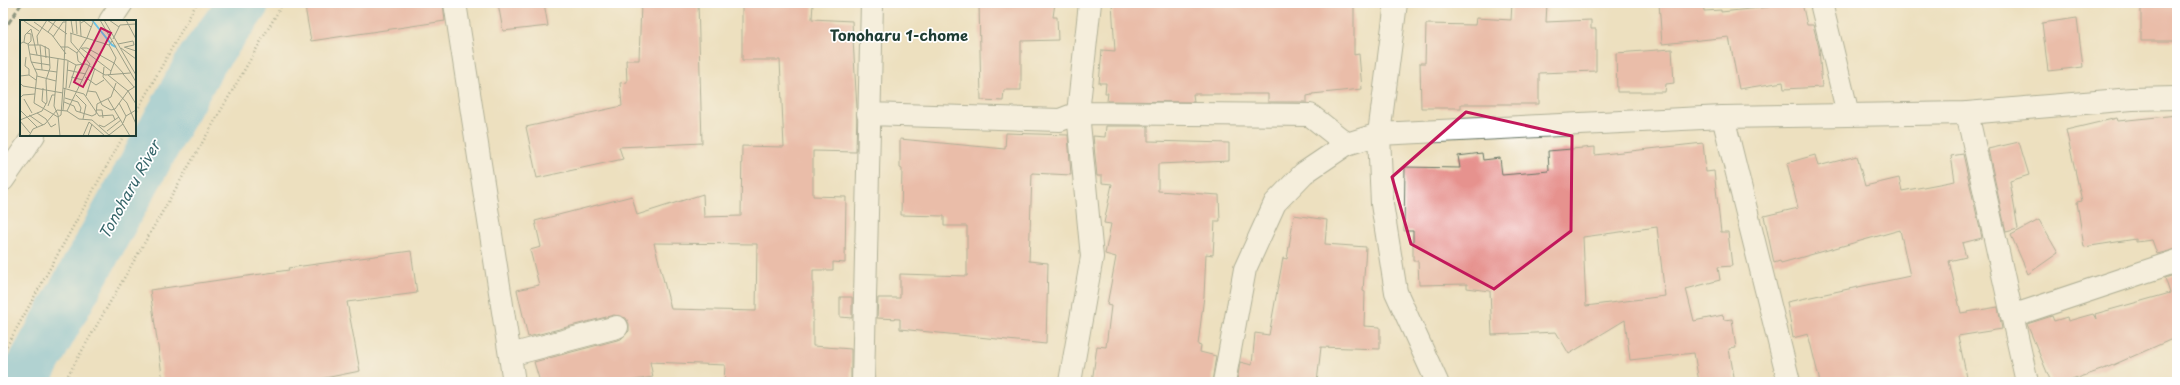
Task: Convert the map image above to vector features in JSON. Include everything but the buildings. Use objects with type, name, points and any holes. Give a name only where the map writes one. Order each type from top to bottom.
[{"type":"main road","points":[[111,20],[122,3]]},
{"type":"main road","points":[[455,3],[514,382]]},
{"type":"main road","points":[[863,382],[868,114],[872,3]]},
{"type":"main road","points":[[1070,382],[1092,257],[1078,113],[1090,3]]},
{"type":"main road","points":[[1396,3],[1380,134],[1382,204],[1396,292],[1437,382]]},
{"type":"main road","points":[[1821,3],[1848,114]]},
{"type":"main road","points":[[1224,382],[1245,269],[1275,203],[1304,174],[1347,144],[1380,134],[1723,117],[1967,113],[2132,99],[2177,98]]},
{"type":"main road","points":[[868,114],[1060,120],[1078,113],[1310,115],[1347,144]]},
{"type":"main road","points":[[1967,113],[2027,382]]},
{"type":"main road","points":[[1723,117],[1789,382]]},
{"type":"main road","points":[[3,180],[33,136]]},
{"type":"main road","points":[[2012,316],[2177,261]]},
{"type":"main road","points":[[510,355],[617,327]]},
{"type":"path","points":[[136,112],[197,3]]},
{"type":"path","points":[[64,382],[283,3]]},
{"type":"path","points":[[3,353],[72,232],[123,136]]},
{"type":"highlighted area","points":[[1466,112],[1572,136],[1571,231],[1494,289],[1411,244],[1392,177]]},
{"type":"waterway","name":"Tonoharu River","points":[[23,382],[202,60],[244,3]]},
{"type":"railway","points":[[3,31],[22,3]]},
{"type":"district","name":"Tonoharu 1-chome","points":[[899,36]]}]
